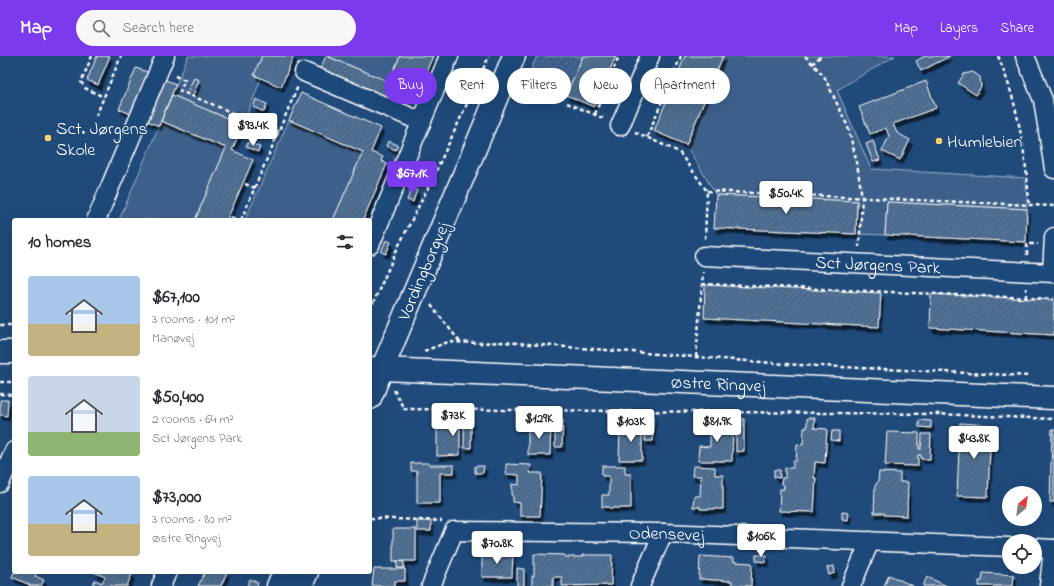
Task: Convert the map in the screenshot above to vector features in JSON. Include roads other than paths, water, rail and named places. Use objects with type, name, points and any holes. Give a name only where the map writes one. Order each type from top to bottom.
[{"type":"street","points":[[372,240],[449,56]]},
{"type":"street","name":"Vordingborgvej","points":[[372,388],[376,368],[514,56]]},
{"type":"street","points":[[620,126],[650,56]]},
{"type":"street","points":[[1025,56],[1043,100],[1054,169]]},
{"type":"street","points":[[97,218],[162,62]]},
{"type":"street","points":[[304,72],[422,122]]},
{"type":"street","name":"Sct Jørgens Park","points":[[704,256],[1053,272],[1054,237]]},
{"type":"street","points":[[0,352],[12,352]]},
{"type":"street","name":"Østre Ringvej","points":[[376,368],[1054,398]]},
{"type":"street","points":[[0,483],[12,456]]},
{"type":"street","name":"Odensevej","points":[[431,586],[454,531],[663,533],[1002,547]]},
{"type":"street","points":[[640,586],[663,533]]},
{"type":"street","points":[[851,586],[870,541]]},
{"type":"street","points":[[1042,548],[1054,549],[1049,586]]},
{"type":"street","points":[[161,586],[166,574]]},
{"type":"street","points":[[278,586],[283,574]]},
{"type":"street","points":[[301,586],[306,574]]},
{"type":"place","name":"Sct. Jørgens Skole","points":[[48,138]]},
{"type":"place","name":"Humlebien","points":[[939,141]]}]
